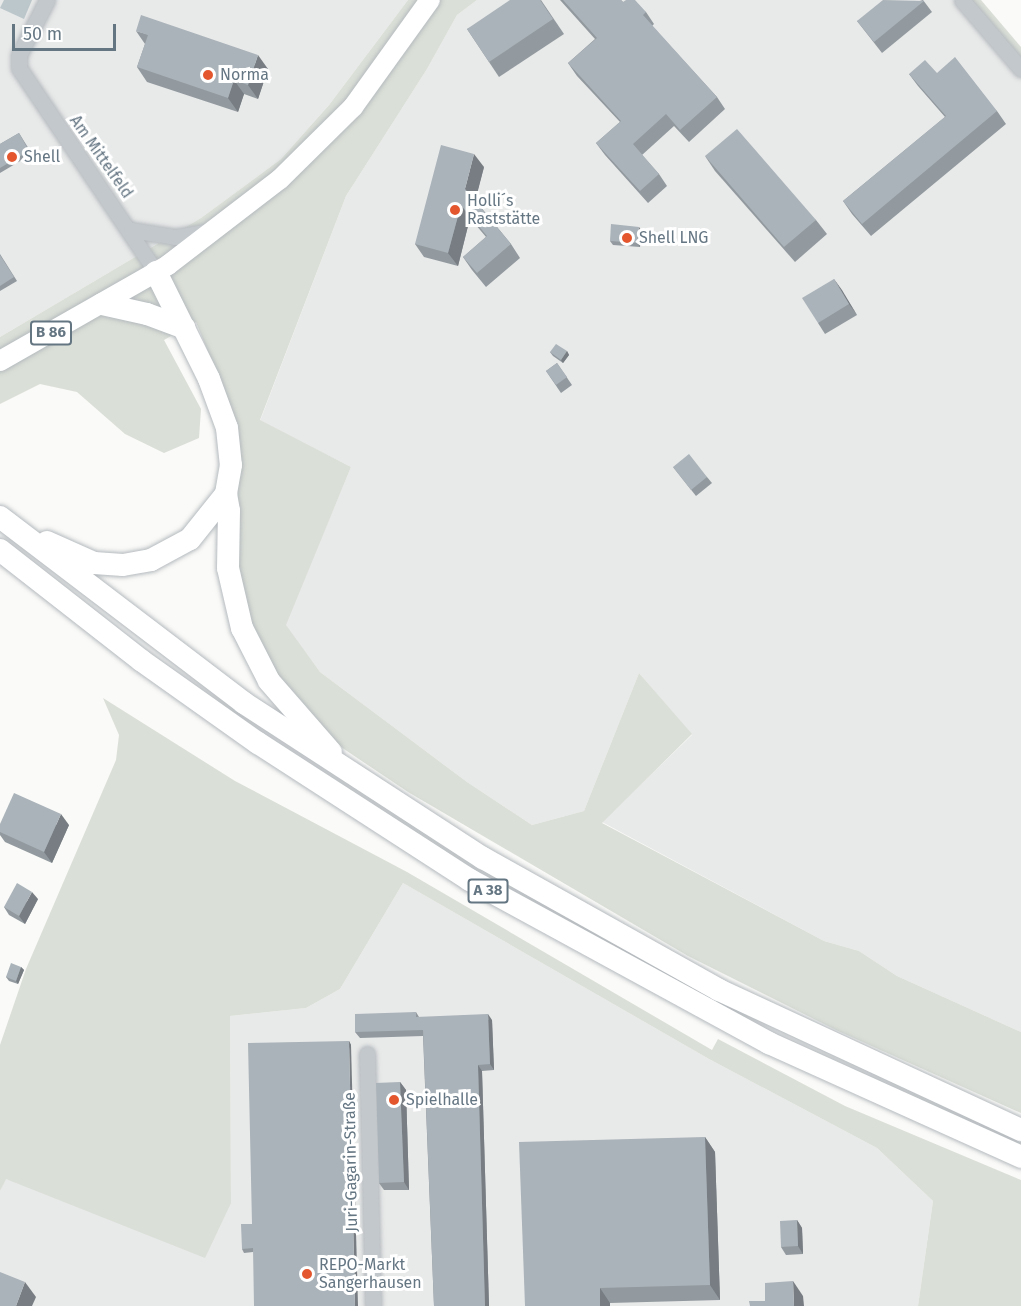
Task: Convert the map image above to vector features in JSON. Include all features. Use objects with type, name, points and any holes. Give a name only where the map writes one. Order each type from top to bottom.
[{"type":"highway","points":[[156,273],[185,328],[227,428],[231,465],[226,494],[231,589],[250,646],[280,697],[322,739],[344,771]]},
{"type":"highway","points":[[102,304],[147,314],[185,328]]},
{"type":"highway","points":[[19,533],[94,562],[137,564],[165,555],[189,539],[226,494]]},
{"type":"highway","name":"A 38","points":[[0,517],[135,623],[344,771],[492,864],[679,969],[840,1049],[1021,1130]]},
{"type":"highway","name":"A 38","points":[[0,550],[142,661],[248,736],[470,880],[769,1043],[1021,1158]]},
{"type":"main road","points":[[156,273],[217,230],[288,171],[339,122],[389,61],[430,0]]},
{"type":"main road","name":"B 86","points":[[0,361],[156,273]]},
{"type":"street","name":"Am Mittelfeld","points":[[47,0],[18,62],[77,155],[132,230],[156,273]]},
{"type":"street","points":[[962,0],[1021,69]]},
{"type":"street","points":[[132,230],[176,237],[217,230]]},
{"type":"street","name":"Juri-Gagarin-Straße","points":[[367,1054],[373,1306]]},
{"type":"shaded area","points":[[0,0],[408,0],[329,105],[281,159],[201,218],[0,337]]},
{"type":"shaded area","points":[[4,0],[32,0],[24,19],[0,8]]},
{"type":"shaded area","points":[[408,0],[477,0],[457,15],[427,69],[346,196],[260,420],[351,467],[286,625],[320,672],[467,782],[532,825],[584,811],[639,673],[692,734],[602,823],[824,941],[859,951],[897,976],[1021,1032],[1021,1113],[836,1030],[688,956],[408,792],[341,747],[294,704],[241,606],[229,404],[196,322],[164,340],[201,409],[199,438],[164,453],[125,434],[77,392],[40,384],[0,404],[0,337],[201,218],[281,159],[329,105]]},
{"type":"shaded area","points":[[477,0],[970,0],[1021,60],[1021,1032],[897,976],[859,951],[824,941],[602,822],[692,735],[639,673],[584,811],[532,825],[467,782],[320,672],[285,625],[351,467],[260,421],[346,196],[427,69],[457,15]]},
{"type":"shaded area","points":[[970,0],[981,0],[1021,47],[1021,60]]},
{"type":"shaded area","points":[[103,698],[235,781],[407,872],[712,1050],[718,1039],[845,1106],[1021,1180],[1021,1306],[918,1306],[933,1201],[877,1148],[709,1059],[403,883],[340,989],[306,1008],[230,1016],[231,1203],[205,1258],[6,1179],[0,1191],[0,1045],[26,969],[116,760],[119,735]]},
{"type":"shaded area","points":[[403,883],[709,1059],[877,1148],[933,1201],[918,1306],[0,1306],[0,1191],[5,1179],[231,1203],[230,1016],[306,1008],[340,989]]},
{"type":"building","points":[[510,0],[540,0],[553,19],[489,62],[467,29]]},
{"type":"building","points":[[563,0],[621,0],[623,2],[635,0],[646,12],[643,15],[717,97],[680,130],[666,114],[633,144],[659,174],[640,191],[596,143],[621,121],[568,63],[597,38]]},
{"type":"building","points":[[883,0],[924,1],[874,42],[857,21]]},
{"type":"building","name":"Norma","points":[[141,15],[258,55],[248,85],[234,80],[228,98],[137,67],[148,35],[136,31]]},
{"type":"building","points":[[955,57],[997,111],[862,224],[843,201],[946,116],[909,74],[925,60],[937,73]]},
{"type":"building","points":[[737,129],[816,220],[784,247],[705,156]]},
{"type":"building","points":[[19,133],[29,151],[0,168],[0,144]]},
{"type":"building","points":[[441,145],[474,154],[465,189],[511,244],[477,273],[463,257],[487,236],[461,205],[448,253],[415,244]]},
{"type":"building","name":"Shell LNG","points":[[611,224],[639,227],[637,243],[610,241]]},
{"type":"building","points":[[0,255],[14,277],[0,286]]},
{"type":"building","points":[[834,279],[849,304],[818,323],[802,298]]},
{"type":"building","points":[[556,344],[567,351],[561,360],[550,352]]},
{"type":"building","points":[[557,363],[567,377],[556,385],[546,371]]},
{"type":"building","points":[[689,454],[707,477],[691,490],[673,467]]},
{"type":"building","points":[[14,793],[61,814],[44,852],[0,832],[0,824]]},
{"type":"building","points":[[17,883],[32,892],[19,916],[4,907]]},
{"type":"building","points":[[11,963],[21,967],[16,981],[6,977]]},
{"type":"building","points":[[416,1012],[416,1017],[488,1014],[490,1064],[478,1065],[485,1306],[434,1306],[423,1030],[355,1032],[355,1014]]},
{"type":"building","points":[[349,1041],[355,1306],[254,1306],[253,1248],[242,1249],[241,1224],[252,1224],[248,1043]]},
{"type":"building","points":[[400,1082],[404,1182],[379,1183],[376,1083]]},
{"type":"building","points":[[705,1137],[710,1285],[600,1288],[600,1306],[525,1306],[519,1142]]},
{"type":"building","points":[[797,1220],[798,1246],[781,1247],[780,1221]]},
{"type":"building","points":[[0,1272],[25,1282],[16,1306],[0,1306]]},
{"type":"building","points":[[793,1281],[794,1306],[750,1306],[749,1301],[765,1301],[765,1283]]},
{"type":"place","name":"Norma","points":[[208,75]]},
{"type":"place","name":"Shell","points":[[12,157]]},
{"type":"place","name":"Holli´s Raststätte","points":[[455,210]]},
{"type":"place","name":"Shell LNG","points":[[627,238]]},
{"type":"place","name":"Spielhalle","points":[[394,1100]]},
{"type":"place","name":"REPO-Markt Sangerhausen","points":[[307,1274]]}]
